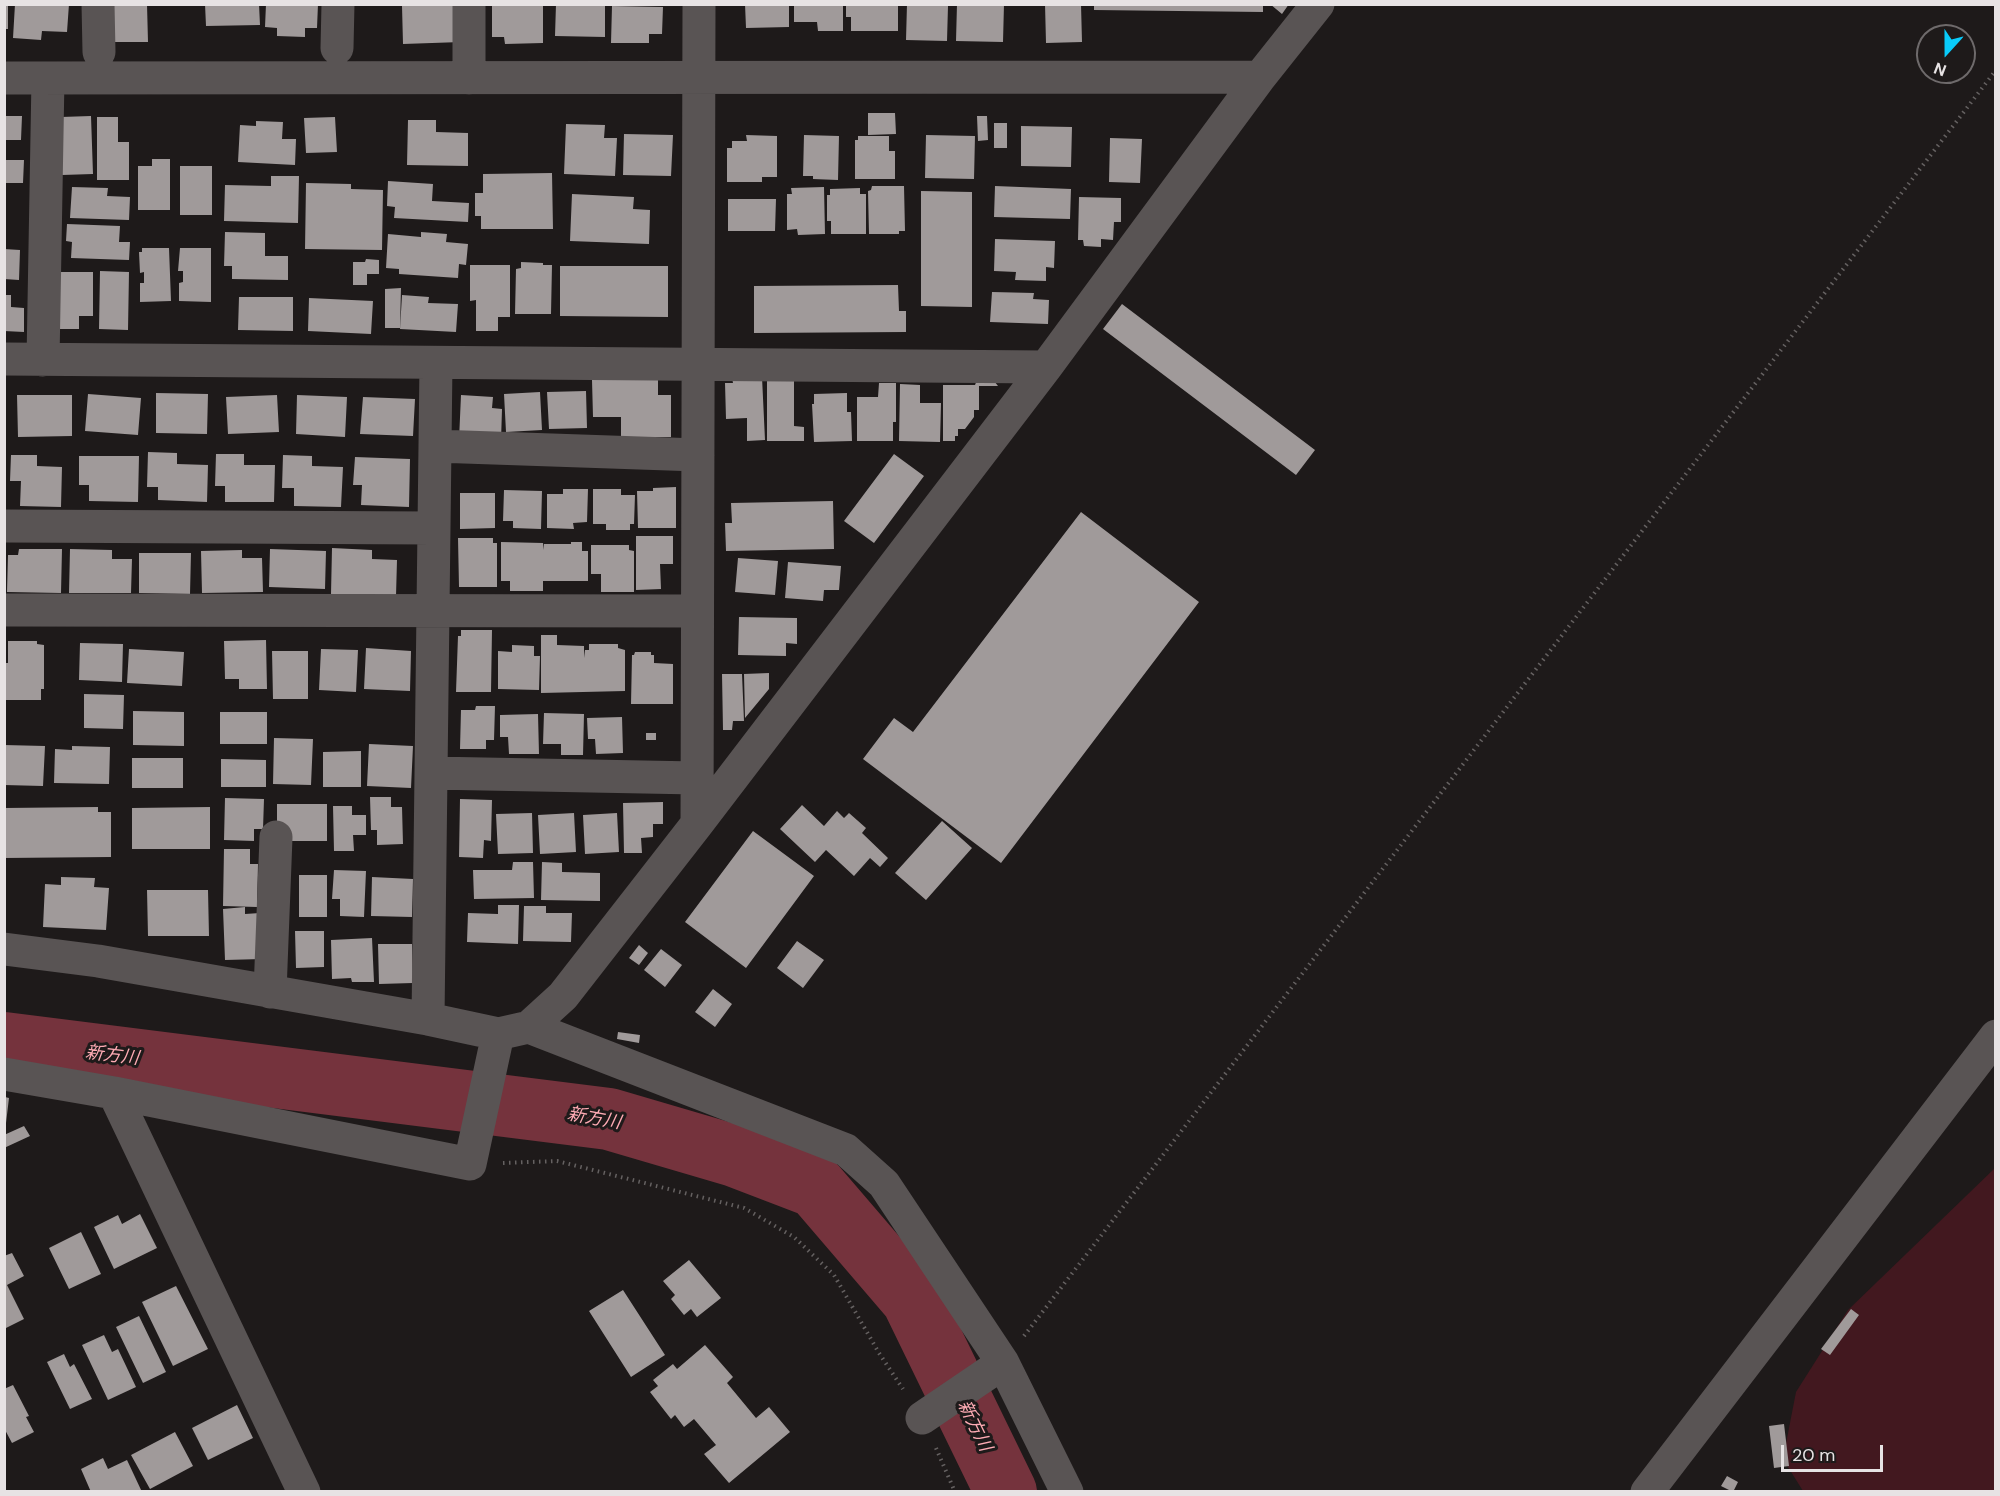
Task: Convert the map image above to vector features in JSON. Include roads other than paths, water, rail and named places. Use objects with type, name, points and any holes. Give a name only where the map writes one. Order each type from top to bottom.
[{"type":"street","points":[[98,4],[99,52]]},
{"type":"street","points":[[337,48],[338,4]]},
{"type":"street","points":[[469,4],[469,78]]},
{"type":"street","points":[[697,824],[699,4]]},
{"type":"street","points":[[4,1074],[114,1093],[470,1164],[514,1030],[563,996],[1046,367],[1260,77],[1318,4]]},
{"type":"street","points":[[4,78],[1260,77]]},
{"type":"street","points":[[43,360],[48,78]]},
{"type":"street","points":[[4,359],[1046,367]]},
{"type":"street","points":[[428,1019],[436,363]]},
{"type":"street","points":[[435,446],[698,454]]},
{"type":"street","points":[[4,526],[434,528]]},
{"type":"street","points":[[4,610],[697,611]]},
{"type":"street","points":[[431,773],[697,778]]},
{"type":"street","points":[[270,992],[276,837]]},
{"type":"street","points":[[4,949],[98,961],[428,1019],[514,1030],[846,1150],[884,1184],[1003,1362],[1067,1491]]},
{"type":"street","points":[[1647,1491],[1995,1036]]},
{"type":"street","points":[[114,1093],[304,1491]]},
{"type":"street","points":[[922,1418],[1003,1362]]},
{"type":"waterway","name":"新方川","points":[[4,1043],[609,1119],[735,1156],[816,1187],[912,1299],[1006,1492]]}]
